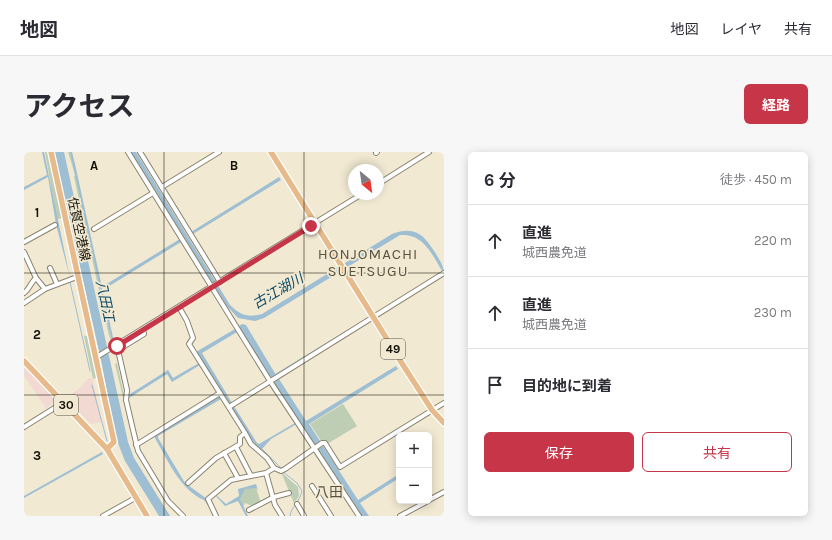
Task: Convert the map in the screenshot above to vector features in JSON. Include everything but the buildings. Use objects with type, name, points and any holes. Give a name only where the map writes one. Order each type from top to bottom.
[{"type":"main road","name":"佐賀空港線","points":[[51,152],[114,442],[107,449]]},
{"type":"main road","name":"49","points":[[271,152],[432,410],[444,422]]},
{"type":"main road","name":"30","points":[[25,363],[64,402],[107,449],[147,516]]},
{"type":"street","points":[[128,152],[270,381],[359,516]]},
{"type":"street","points":[[140,152],[220,282]]},
{"type":"street","points":[[162,187],[219,152]]},
{"type":"street","points":[[384,180],[429,152]]},
{"type":"street","points":[[94,229],[153,193]]},
{"type":"street","points":[[95,358],[179,308],[352,200]]},
{"type":"street","points":[[24,242],[55,226]]},
{"type":"street","points":[[24,252],[36,278],[45,289]]},
{"type":"street","points":[[50,268],[57,284]]},
{"type":"street","points":[[229,408],[443,274]]},
{"type":"street","points":[[24,303],[45,289],[78,277]]},
{"type":"street","points":[[24,293],[28,291],[30,283],[36,278]]},
{"type":"street","points":[[179,308],[187,320],[193,338],[190,344],[251,444],[267,458],[274,468],[282,470],[314,448],[324,443],[340,467],[444,403]]},
{"type":"street","points":[[143,330],[144,334],[118,350],[127,390],[126,400],[136,445],[140,456],[168,501],[183,516]]},
{"type":"street","points":[[136,445],[220,393]]},
{"type":"street","points":[[24,427],[64,402]]},
{"type":"street","points":[[188,483],[216,458],[240,444],[240,437],[244,433]]},
{"type":"street","points":[[236,447],[251,476]]},
{"type":"street","points":[[224,454],[238,478]]},
{"type":"street","points":[[216,516],[208,499],[231,480],[266,473],[274,468]]},
{"type":"street","points":[[266,473],[272,498],[282,516]]},
{"type":"street","points":[[312,486],[331,516]]},
{"type":"street","points":[[432,499],[444,492]]},
{"type":"street","points":[[249,510],[272,498],[289,493]]},
{"type":"street","points":[[103,516],[137,497]]},
{"type":"street","points":[[297,504],[304,516]]},
{"type":"street","points":[[400,516],[422,504]]},
{"type":"shaded area","points":[[24,367],[56,401],[46,408],[24,376]]},
{"type":"shaded area","points":[[89,378],[92,378],[102,422],[91,424],[66,398],[80,388]]},
{"type":"green space","points":[[45,152],[48,152],[63,218],[57,219]]},
{"type":"green space","points":[[68,152],[70,152],[74,163],[112,342],[109,336],[74,177],[75,175]]},
{"type":"green space","points":[[90,335],[91,351],[97,377],[93,379],[84,336]]},
{"type":"green space","points":[[117,363],[135,446],[166,501],[165,502],[136,452],[115,364]]},
{"type":"green space","points":[[343,404],[357,426],[327,444],[324,441],[322,442],[310,424]]},
{"type":"green space","points":[[281,472],[298,487],[299,496],[294,503]]},
{"type":"green space","points":[[248,487],[256,488],[261,503],[253,506],[245,503],[243,507],[240,499],[242,491]]},
{"type":"water","points":[[42,152],[44,152],[70,278],[56,224],[48,177],[24,190],[24,187],[47,175]]},
{"type":"water","points":[[54,152],[64,152],[128,442],[134,458],[170,516],[159,516],[125,461],[116,438],[101,360]]},
{"type":"water","name":"八田江","points":[[70,152],[72,152],[75,164],[114,342],[112,342]]},
{"type":"water","points":[[131,152],[136,152],[230,305],[244,315],[252,316],[262,314],[392,234],[400,231],[413,231],[423,237],[432,247],[440,261],[444,274],[432,254],[422,242],[409,235],[400,235],[264,318],[255,321],[238,318],[227,306]]},
{"type":"water","points":[[279,177],[281,180],[193,234],[191,232]]},
{"type":"water","points":[[180,239],[181,242],[106,288],[105,285]]},
{"type":"water","points":[[242,324],[246,325],[276,375],[271,378],[239,326]]},
{"type":"water","points":[[235,329],[237,332],[202,353],[232,403],[229,405],[196,352]]},
{"type":"water","points":[[199,363],[200,365],[172,382],[167,374],[129,398],[130,394],[168,370],[173,378]]},
{"type":"water","points":[[396,366],[398,369],[309,424],[320,441],[315,445],[274,383],[279,379],[306,421]]},
{"type":"water","points":[[219,396],[221,399],[158,436],[158,438],[185,483],[207,499],[215,494],[226,504],[239,496],[238,489],[256,484],[258,491],[256,488],[245,489],[240,499],[248,516],[246,516],[238,501],[225,506],[215,495],[206,501],[212,511],[204,500],[195,495],[181,481],[169,464],[154,436]]},
{"type":"water","points":[[234,406],[259,444],[295,423],[295,425],[271,439],[262,449],[259,449],[231,408]]},
{"type":"water","points":[[323,446],[358,500],[396,476],[396,480],[360,503],[369,516],[361,516],[318,449]]},
{"type":"water","points":[[102,452],[103,454],[24,498],[24,496]]},
{"type":"waterway","points":[[70,282],[90,371]]},
{"type":"waterway","points":[[276,374],[366,319]]},
{"type":"waterway","points":[[92,385],[107,441]]},
{"type":"waterway","points":[[262,449],[282,469]]},
{"type":"waterway","points":[[283,472],[297,483],[302,491],[300,498],[292,509],[290,516]]},
{"type":"district","name":"HONJOMACHI SUETSUGU","points":[[368,262]]},
{"type":"district","name":"八田","points":[[329,492]]},
{"type":"route","points":[[117,346],[311,226]]},
{"type":"water label","name":"古江湖川","points":[[278,291]]}]
